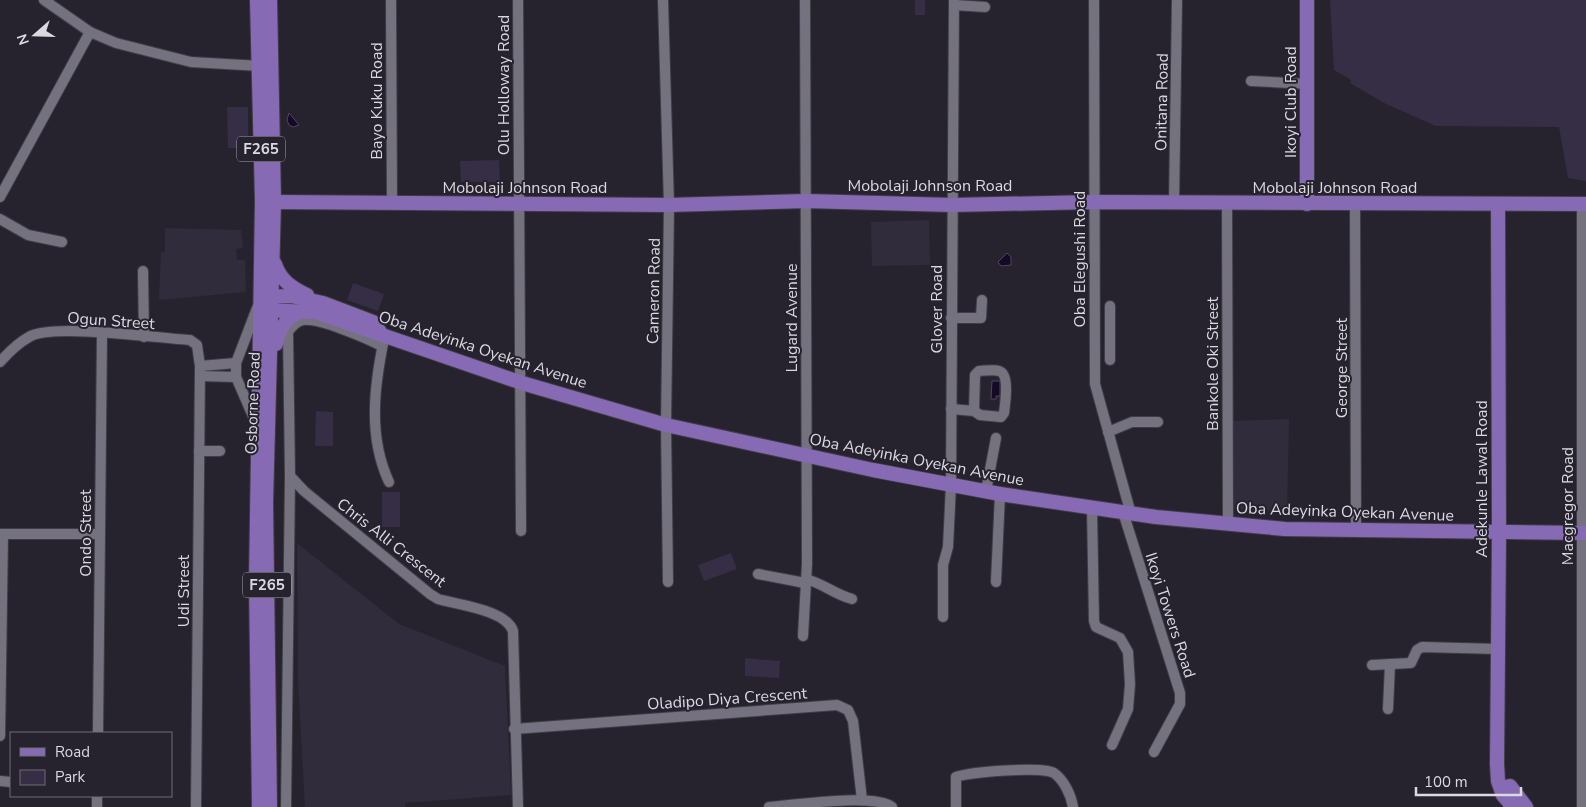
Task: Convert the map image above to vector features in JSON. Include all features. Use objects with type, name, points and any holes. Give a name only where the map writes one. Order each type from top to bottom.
[{"type":"main road","name":"Osborne Road","points":[[257,0],[266,303],[272,362],[266,503],[270,807]]},
{"type":"main road","name":"Osborne Road","points":[[259,807],[256,581],[258,427],[266,303],[274,260],[270,0]]},
{"type":"main road","name":"Ikoyi Club Road","points":[[1307,0],[1307,204]]},
{"type":"main road","name":"Mobolaji Johnson Road","points":[[274,202],[669,205],[806,201],[952,205],[1094,202],[1174,204],[1584,204]]},
{"type":"main road","name":"Adekunle Lawal Road","points":[[1498,204],[1499,534],[1497,772],[1506,791]]},
{"type":"main road","points":[[274,260],[278,273],[287,283],[323,303],[373,322],[382,337]]},
{"type":"main road","points":[[266,303],[291,296],[323,303]]},
{"type":"main road","name":"Oba Adeyinka Oyekan Avenue","points":[[266,303],[305,310],[522,383],[666,425],[734,441],[1000,494],[1127,513],[1285,529],[1499,534],[1584,533]]},
{"type":"main road","points":[[272,362],[280,332],[286,321],[294,314],[305,310]]},
{"type":"main road","points":[[1506,791],[1513,807]]},
{"type":"main road","points":[[1506,791],[1526,807]]},
{"type":"street","points":[[44,0],[90,32],[116,43],[191,62],[259,66]]},
{"type":"street","name":"Bayo Kuku Road","points":[[391,0],[392,202]]},
{"type":"street","name":"Olu Holloway Road","points":[[518,0],[518,204],[522,383],[521,531]]},
{"type":"street","name":"Cameron Road","points":[[663,0],[669,205],[666,425],[668,582]]},
{"type":"street","name":"Lugard Avenue","points":[[803,636],[806,581],[805,0]]},
{"type":"street","name":"Oba Elegushi Road","points":[[1094,0],[1095,384],[1127,513]]},
{"type":"street","name":"Onitana Road","points":[[1174,204],[1177,0]]},
{"type":"street","points":[[954,2],[985,7]]},
{"type":"street","name":"Glover Road","points":[[943,616],[944,565],[948,548],[950,485],[954,2]]},
{"type":"street","points":[[0,197],[90,32]]},
{"type":"street","points":[[1250,82],[1308,84]]},
{"type":"street","name":"Bankole Oki Street","points":[[1227,204],[1228,523]]},
{"type":"street","name":"George Street","points":[[1355,204],[1356,531]]},
{"type":"street","name":"Macgregor Road","points":[[1582,807],[1584,204]]},
{"type":"street","points":[[0,219],[28,234],[62,242]]},
{"type":"street","points":[[143,271],[144,337]]},
{"type":"street","points":[[951,318],[981,318],[982,300]]},
{"type":"street","points":[[258,427],[236,376],[236,363],[266,303]]},
{"type":"street","points":[[1110,306],[1110,360]]},
{"type":"street","points":[[286,807],[290,476],[288,336],[291,328],[301,320],[308,320],[353,333],[382,337],[375,382],[375,423],[379,453],[390,482]]},
{"type":"street","name":"Ogun Street","points":[[0,362],[30,336],[55,331],[102,333],[194,342],[197,345],[200,371]]},
{"type":"street","points":[[1094,333],[1110,332]]},
{"type":"street","name":"Ondo Street","points":[[98,732],[102,333]]},
{"type":"street","points":[[200,371],[236,363]]},
{"type":"street","points":[[200,371],[236,376]]},
{"type":"street","name":"Udi Street","points":[[196,807],[200,371]]},
{"type":"street","points":[[951,410],[974,410],[987,416],[1001,417],[1004,413],[1006,379],[1003,373],[999,371],[979,371],[975,375],[974,410]]},
{"type":"street","points":[[1108,432],[1138,421],[1158,422]]},
{"type":"street","points":[[986,491],[996,438]]},
{"type":"street","points":[[199,451],[220,451]]},
{"type":"street","name":"Chris Alli Crescent","points":[[290,476],[304,491],[430,594],[438,599],[499,616],[510,623],[512,631],[518,807]]},
{"type":"street","points":[[996,582],[1000,494]]},
{"type":"street","points":[[1092,508],[1094,621],[1096,627],[1120,638],[1128,652],[1130,684],[1128,709],[1112,745]]},
{"type":"street","name":"Ikoyi Towers Road","points":[[1127,513],[1180,693],[1180,704],[1154,752]]},
{"type":"street","points":[[0,736],[1,534],[100,534]]},
{"type":"street","points":[[758,574],[824,584],[834,594],[852,599]]},
{"type":"street","points":[[1372,665],[1411,663],[1417,650],[1422,647],[1498,649]]},
{"type":"street","points":[[1388,709],[1390,664]]},
{"type":"street","name":"Oladipo Diya Crescent","points":[[514,729],[837,705],[848,710],[853,721],[862,800]]},
{"type":"street","points":[[956,807],[956,777],[1026,770],[1045,770],[1054,774],[1068,792],[1072,807]]},
{"type":"street","points":[[769,807],[862,800],[882,802],[892,807]]},
{"type":"shaded area","points":[[289,113],[299,125],[293,127],[289,125],[287,120]]},
{"type":"shaded area","points":[[929,220],[930,265],[872,266],[871,222]]},
{"type":"shaded area","points":[[165,228],[241,230],[243,248],[236,249],[237,260],[245,260],[246,292],[159,300],[161,252],[165,252]]},
{"type":"shaded area","points":[[1007,253],[1011,257],[1011,265],[1001,266],[998,262]]},
{"type":"shaded area","points":[[992,381],[1000,381],[1000,396],[996,396],[996,399],[991,399]]},
{"type":"shaded area","points":[[1289,419],[1287,511],[1232,509],[1233,421]]},
{"type":"shaded area","points":[[297,543],[399,624],[505,666],[511,795],[405,803],[405,807],[305,807],[298,680]]},
{"type":"green space","points":[[915,0],[925,0],[925,15],[915,15]]},
{"type":"green space","points":[[1330,0],[1586,0],[1586,181],[1568,178],[1559,127],[1436,126],[1386,104],[1350,83],[1351,80],[1334,70]]},
{"type":"green space","points":[[227,107],[248,107],[248,148],[228,148]]},
{"type":"green space","points":[[499,160],[500,182],[461,182],[460,161]]},
{"type":"green space","points":[[353,283],[384,294],[378,311],[347,300]]},
{"type":"green space","points":[[316,411],[333,412],[333,446],[315,446]]},
{"type":"green space","points":[[382,492],[400,492],[400,527],[382,527]]},
{"type":"green space","points":[[731,553],[737,569],[704,581],[698,565]]},
{"type":"green space","points":[[745,658],[780,661],[779,678],[745,676]]}]
